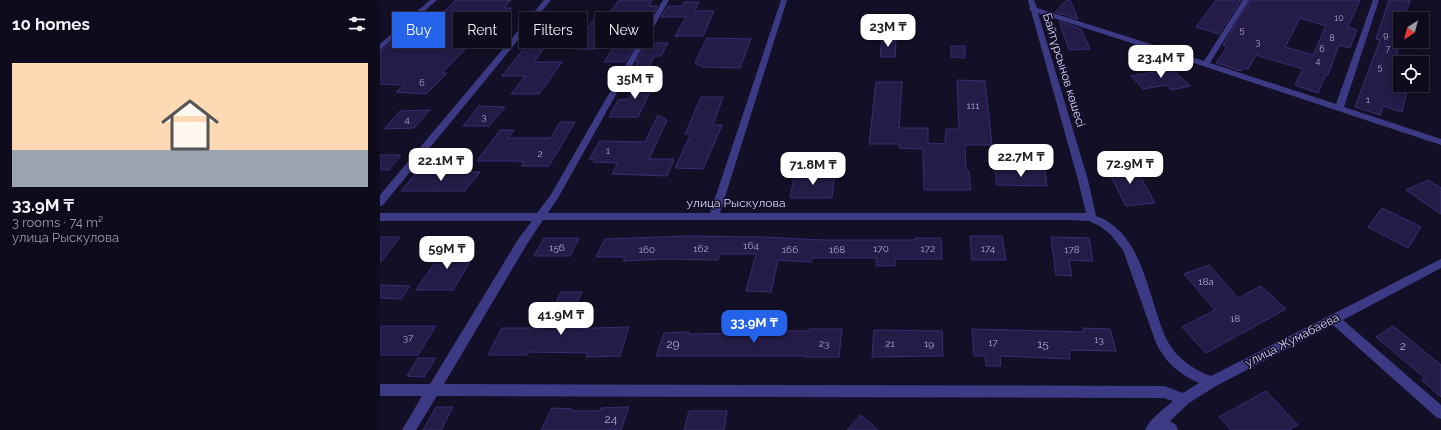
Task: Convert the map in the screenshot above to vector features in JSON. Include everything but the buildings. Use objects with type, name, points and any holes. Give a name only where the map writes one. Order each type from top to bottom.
[{"type":"street","points":[[380,48],[434,0]]},
{"type":"street","points":[[380,202],[548,0]]},
{"type":"street","points":[[409,430],[530,230],[553,198],[666,0]]},
{"type":"street","points":[[714,217],[784,0]]},
{"type":"street","name":"Байтұрсынов көшесі","points":[[1031,0],[1032,9],[1083,180],[1092,218]]},
{"type":"street","points":[[1206,64],[1246,0]]},
{"type":"street","points":[[1339,109],[1376,0]]},
{"type":"street","points":[[1032,9],[1206,64],[1441,142]]},
{"type":"street","name":"улица Рыскулова","points":[[380,217],[714,217],[868,215],[1069,216],[1092,218]]},
{"type":"street","points":[[1092,218],[1112,230],[1124,242],[1130,252],[1162,343],[1168,354],[1182,368],[1212,382]]},
{"type":"street","name":"улица Жумабаева","points":[[1156,425],[1184,399],[1212,382],[1441,263]]},
{"type":"street","points":[[1334,319],[1441,414]]},
{"type":"street","points":[[380,390],[1164,392],[1184,399]]},
{"type":"street","points":[[1156,425],[1171,430]]}]
